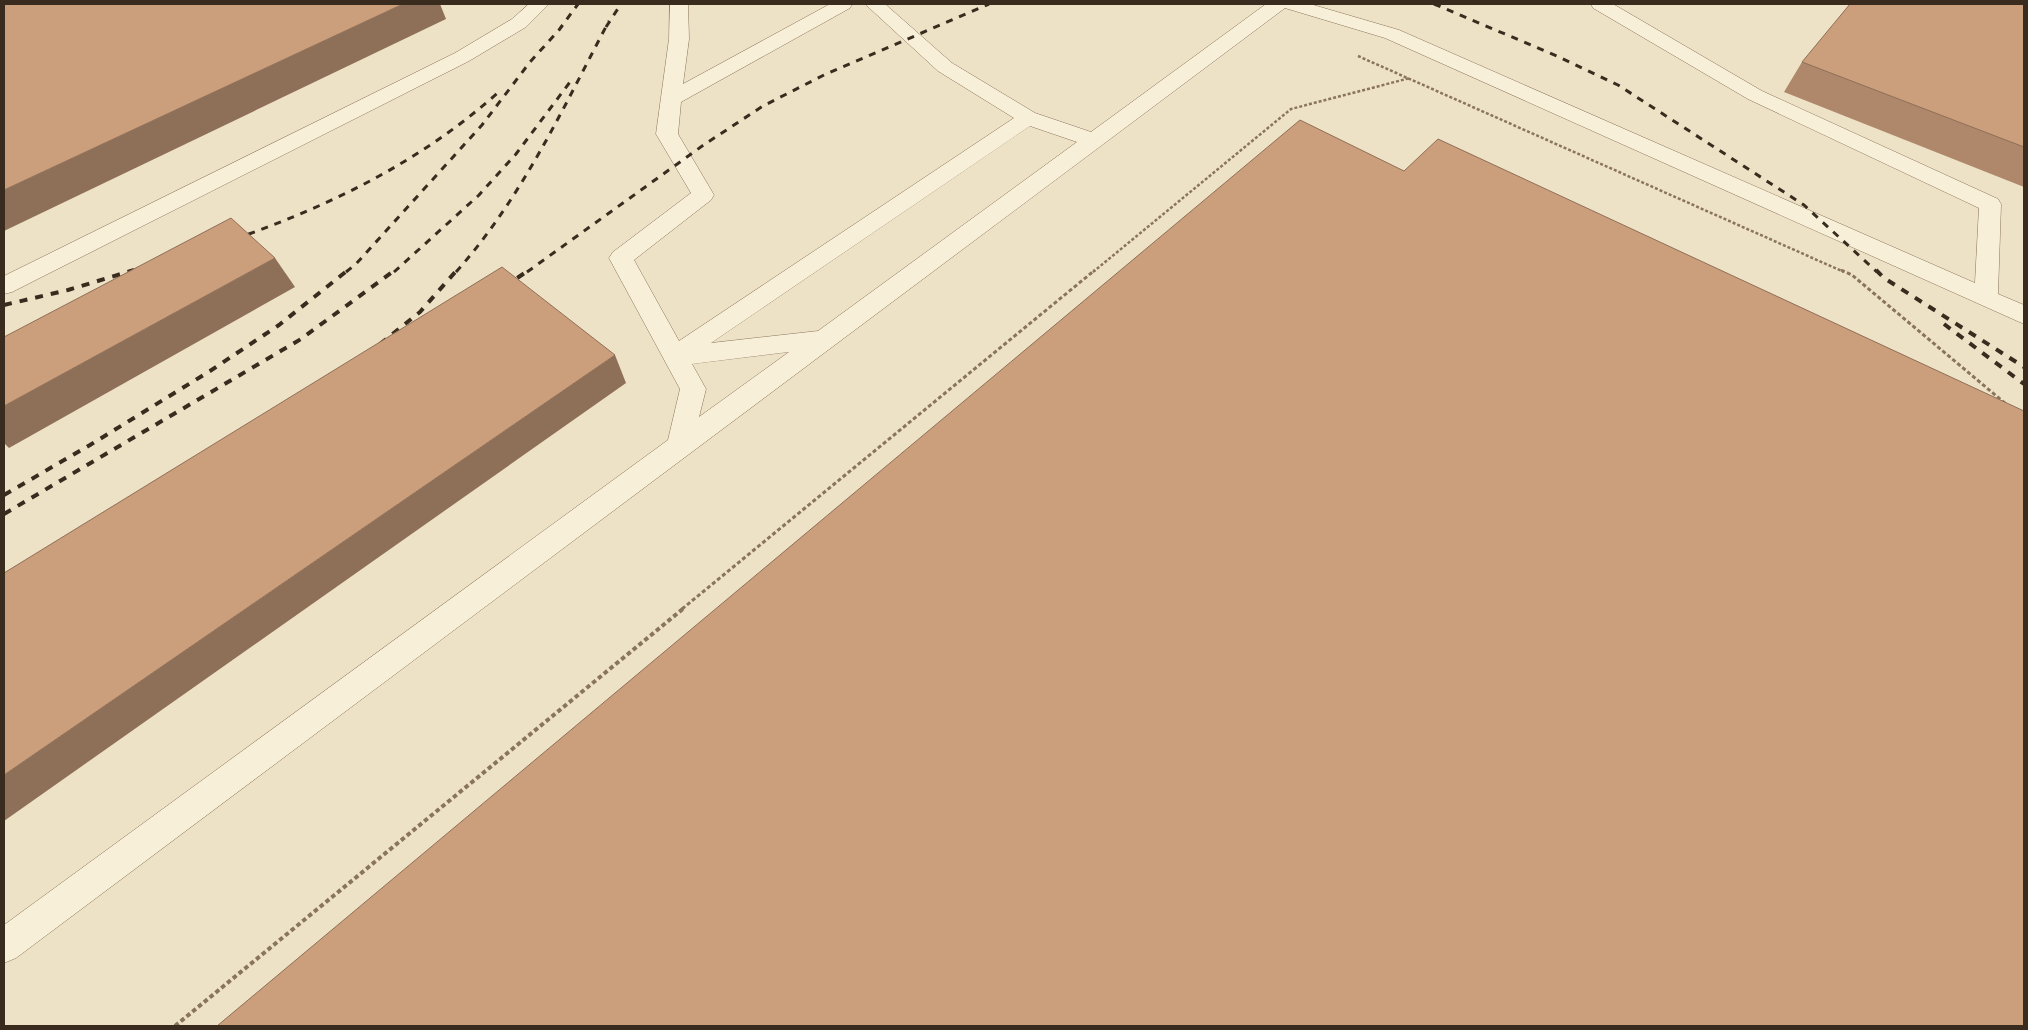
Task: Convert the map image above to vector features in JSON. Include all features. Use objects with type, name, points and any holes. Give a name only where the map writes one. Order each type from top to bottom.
[{"type":"lane","points":[[4,286],[462,57],[519,24],[540,4]]},
{"type":"lane","points":[[679,4],[679,39],[667,134],[703,195],[621,258],[693,389],[680,446]]},
{"type":"lane","points":[[672,99],[843,4]]},
{"type":"lane","points":[[874,4],[945,66],[1028,118],[1094,140]]},
{"type":"lane","points":[[4,946],[1278,4]]},
{"type":"lane","points":[[1291,4],[1392,34],[2024,315]]},
{"type":"lane","points":[[1600,4],[1755,95],[1990,204],[1986,298]]},
{"type":"lane","points":[[674,356],[1028,118]]},
{"type":"lane","points":[[674,356],[825,339]]},
{"type":"path","points":[[1355,54],[1852,274],[2009,406]]},
{"type":"path","points":[[175,1026],[1291,109],[1410,78]]},
{"type":"building","points":[[4,4],[403,4],[4,190]]},
{"type":"building","points":[[1850,4],[2024,4],[2024,147],[1802,62]]},
{"type":"building","points":[[1300,120],[1404,171],[1438,139],[2024,411],[2024,1026],[217,1026]]},
{"type":"building","points":[[231,218],[275,258],[4,406],[4,337]]},
{"type":"building","points":[[502,267],[615,355],[4,775],[4,573]]},
{"type":"railway","points":[[346,272],[356,264],[482,125],[530,62],[559,30],[578,4]]},
{"type":"railway","points":[[606,27],[621,4]]},
{"type":"railway","points":[[527,272],[705,144],[763,106],[824,75],[989,4]]},
{"type":"railway","points":[[1434,4],[1557,56],[1618,85],[1804,205],[1877,272]]},
{"type":"railway","points":[[456,272],[480,244],[521,183],[558,119],[609,21]]},
{"type":"railway","points":[[394,272],[479,195],[516,154],[573,78]]},
{"type":"railway","points":[[235,239],[307,211],[376,178],[440,138],[501,90]]},
{"type":"railway","points":[[130,272],[142,268]]},
{"type":"railway","points":[[4,305],[68,290],[134,270]]},
{"type":"railway","points":[[4,495],[90,445],[210,371],[279,325],[348,270]]},
{"type":"railway","points":[[4,514],[301,339],[395,270]]},
{"type":"railway","points":[[380,344],[420,312],[457,270]]},
{"type":"railway","points":[[504,287],[529,270]]},
{"type":"railway","points":[[1876,270],[1884,278],[2024,367]]},
{"type":"railway","points":[[1944,324],[2024,384]]}]
